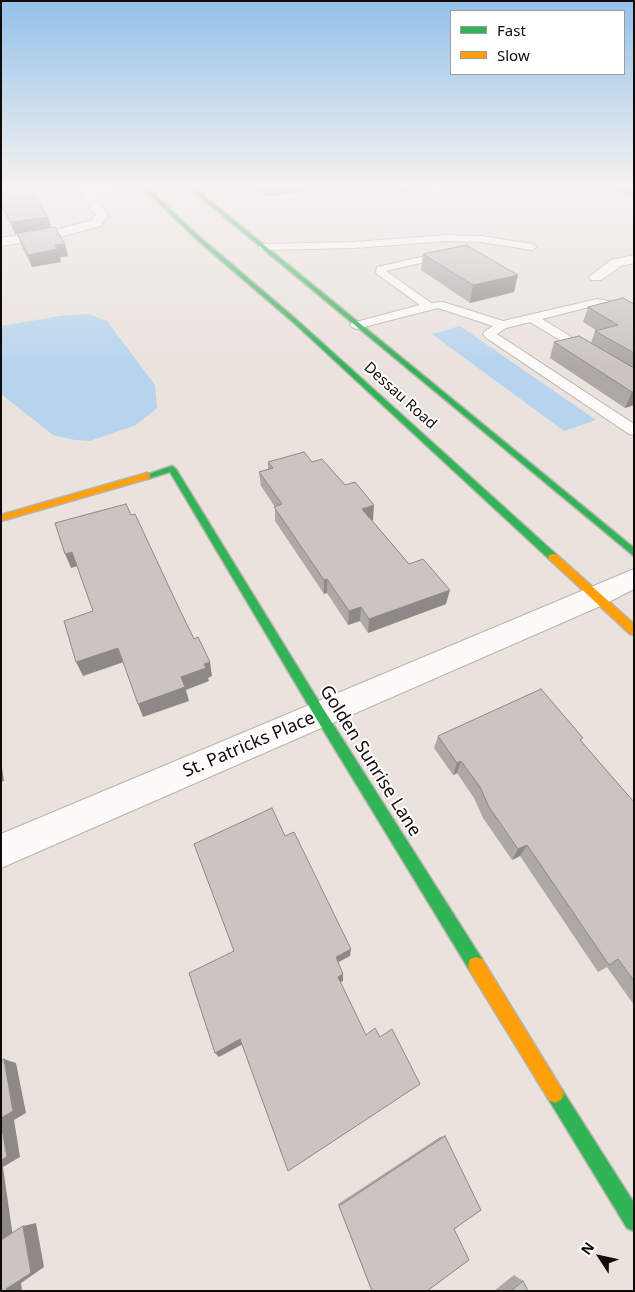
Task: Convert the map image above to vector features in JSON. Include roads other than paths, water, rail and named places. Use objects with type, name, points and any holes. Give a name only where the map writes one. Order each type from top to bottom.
[{"type":"main road","name":"Dessau Road","points":[[208,246],[295,320],[634,631]]},
{"type":"main road","name":"Dessau Road","points":[[263,247],[634,553]]},
{"type":"main road","name":"Golden Sunrise Lane","points":[[1,518],[172,469],[320,714],[634,1221]]},
{"type":"street","points":[[596,277],[616,264],[634,259]]},
{"type":"street","name":"St. Patricks Place","points":[[1,851],[634,578]]},
{"type":"lane","points":[[263,247],[327,246]]},
{"type":"lane","points":[[527,246],[532,247]]},
{"type":"lane","points":[[430,306],[381,272],[382,269],[443,255]]},
{"type":"lane","points":[[634,315],[615,305],[597,302],[502,325],[489,334],[634,431]]},
{"type":"lane","points":[[356,325],[439,304],[502,325]]},
{"type":"lane","points":[[532,318],[634,381]]},
{"type":"water","points":[[88,314],[107,321],[155,385],[157,408],[136,425],[90,441],[53,435],[1,394],[1,326],[60,316]]},
{"type":"water","points":[[460,326],[596,420],[564,431],[432,334]]}]
